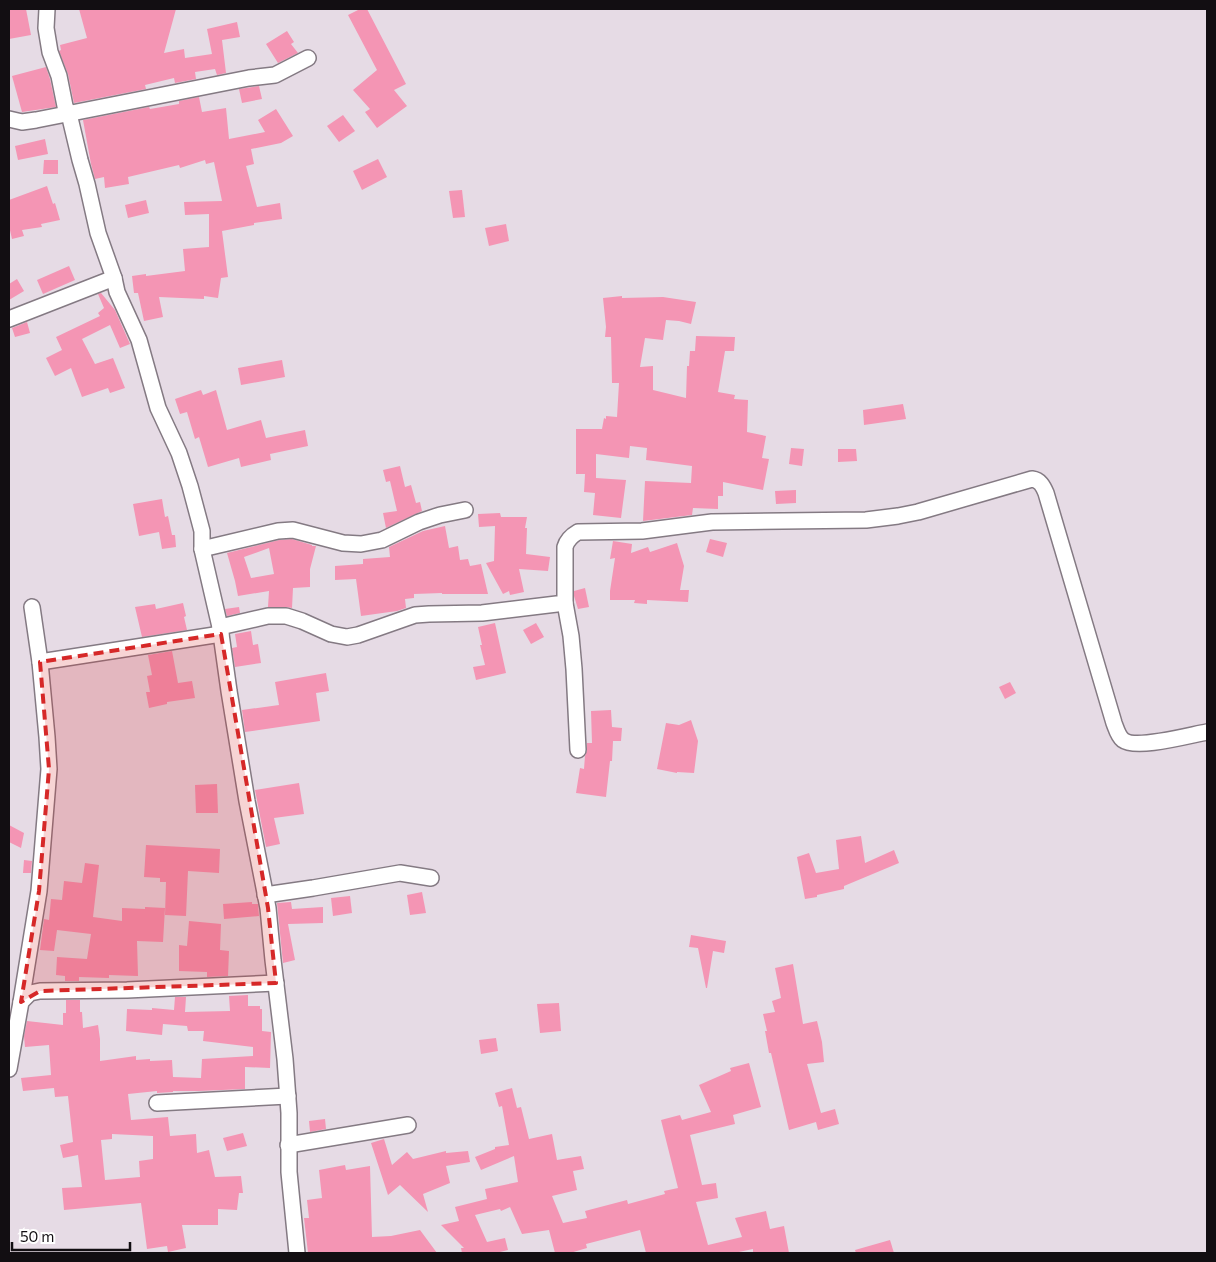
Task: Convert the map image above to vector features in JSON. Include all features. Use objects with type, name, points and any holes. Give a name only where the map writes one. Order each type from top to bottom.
[{"type":"street","points":[[47,9],[46,28],[50,52],[59,76],[98,233],[117,292],[139,340],[158,408],[179,454],[202,531],[202,549],[221,631],[247,801],[268,908],[285,1060],[289,1113],[289,1172],[297,1253]]},
{"type":"street","points":[[9,119],[22,122],[249,78],[275,75],[308,58]]},
{"type":"street","points":[[9,319],[114,278]]},
{"type":"street","points":[[578,750],[574,669],[565,603],[565,547],[570,537],[578,532],[642,531],[712,522],[866,520],[918,512],[1032,479],[1036,479],[1044,487],[1118,733],[1124,740],[1132,744],[1144,744],[1207,732]]},
{"type":"street","points":[[202,549],[278,531],[293,530],[343,543],[360,544],[382,540],[419,522],[465,510]]},
{"type":"street","points":[[40,662],[221,631],[268,616],[286,616],[331,634],[347,637],[415,616],[429,614],[482,614],[565,603]]},
{"type":"street","points":[[9,1069],[40,891],[49,769],[40,662],[32,607]]},
{"type":"street","points":[[265,895],[400,873],[431,878]]},
{"type":"street","points":[[21,1002],[30,993],[40,991],[127,990],[276,983]]},
{"type":"street","points":[[157,1104],[288,1096]]},
{"type":"street","points":[[288,1145],[408,1125]]},
{"type":"highlighted area","points":[[221,634],[268,908],[276,983],[40,991],[21,1002],[39,891],[49,769],[40,662]]},
{"type":"building","points":[[9,9],[26,9],[31,35],[9,39]]},
{"type":"building","points":[[79,9],[176,9],[164,53],[184,49],[185,58],[212,54],[207,29],[237,22],[240,37],[222,40],[226,73],[217,75],[215,69],[195,72],[196,79],[175,83],[174,78],[145,85],[146,89],[74,103],[68,74],[59,51],[61,50],[60,45],[87,38]]},
{"type":"building","points":[[360,9],[367,9],[406,84],[394,90],[407,106],[377,128],[365,112],[370,109],[353,90],[377,70],[348,15]]},
{"type":"building","points":[[287,31],[294,42],[291,44],[298,53],[278,63],[266,44]]},
{"type":"building","points":[[46,67],[56,107],[22,112],[12,76]]},
{"type":"building","points":[[259,86],[262,99],[242,103],[239,89]]},
{"type":"building","points":[[199,97],[202,112],[226,108],[229,139],[265,132],[258,120],[276,109],[293,136],[281,143],[251,149],[254,164],[246,166],[257,207],[280,203],[282,219],[254,223],[254,225],[222,231],[228,277],[221,278],[218,298],[204,296],[204,299],[159,297],[163,317],[144,321],[138,293],[134,293],[132,276],[185,271],[183,249],[209,247],[209,214],[185,215],[184,202],[222,201],[214,162],[206,164],[205,160],[180,168],[179,165],[128,177],[129,184],[105,188],[104,177],[95,179],[83,120],[149,107],[150,109],[179,104],[179,101]]},
{"type":"building","points":[[343,115],[355,131],[339,142],[327,126]]},
{"type":"building","points":[[45,139],[48,154],[18,160],[15,146]]},
{"type":"building","points":[[378,159],[387,177],[362,190],[353,171]]},
{"type":"building","points":[[44,160],[58,160],[58,174],[43,174]]},
{"type":"building","points":[[47,186],[60,220],[41,224],[42,227],[22,230],[24,236],[12,239],[9,226],[9,200]]},
{"type":"building","points":[[462,190],[465,217],[453,218],[449,191]]},
{"type":"building","points":[[146,200],[149,213],[128,218],[125,205]]},
{"type":"building","points":[[506,224],[509,241],[489,246],[485,228]]},
{"type":"building","points":[[69,266],[75,280],[43,294],[37,280]]},
{"type":"building","points":[[17,279],[24,291],[9,300],[9,284]]},
{"type":"building","points":[[101,293],[115,310],[130,344],[120,348],[110,325],[82,339],[95,364],[113,358],[125,388],[110,393],[108,388],[82,397],[71,368],[55,376],[46,358],[62,350],[56,337],[100,316],[98,313],[104,308],[98,294]]},
{"type":"building","points":[[622,296],[622,298],[663,297],[696,302],[691,324],[666,320],[663,340],[645,338],[640,367],[653,366],[653,390],[686,398],[687,366],[689,366],[690,351],[695,351],[696,336],[735,337],[734,351],[725,351],[718,392],[735,395],[734,399],[748,400],[747,432],[766,436],[762,458],[769,459],[763,490],[723,482],[723,496],[718,496],[718,509],[693,508],[692,515],[643,521],[645,481],[691,483],[692,466],[646,460],[647,448],[630,446],[629,458],[596,454],[596,478],[626,480],[621,518],[593,515],[595,493],[584,492],[585,474],[576,474],[576,429],[602,429],[606,416],[617,417],[619,383],[612,383],[611,337],[605,337],[606,327],[603,298]]},
{"type":"building","points":[[27,322],[30,333],[15,337],[12,328]]},
{"type":"building","points":[[282,360],[285,377],[241,385],[238,368]]},
{"type":"building","points":[[201,390],[203,395],[216,390],[227,430],[261,420],[266,438],[305,430],[308,446],[270,454],[271,460],[241,467],[239,458],[208,467],[199,437],[195,439],[187,412],[180,414],[175,399]]},
{"type":"building","points":[[903,404],[906,419],[864,425],[863,410]]},
{"type":"building","points":[[791,448],[804,449],[802,466],[789,464]]},
{"type":"building","points":[[838,449],[856,449],[857,461],[838,462]]},
{"type":"building","points":[[400,466],[405,487],[411,485],[416,503],[420,502],[422,511],[386,528],[383,513],[397,511],[390,481],[386,482],[383,470]]},
{"type":"building","points":[[796,490],[796,503],[776,504],[775,491]]},
{"type":"building","points":[[162,499],[165,517],[168,516],[172,535],[175,535],[176,547],[162,549],[159,532],[139,536],[133,504]]},
{"type":"building","points":[[500,513],[501,517],[527,517],[525,528],[527,528],[526,554],[550,557],[548,571],[519,569],[524,592],[510,595],[509,591],[503,594],[486,563],[494,561],[495,526],[479,527],[478,514]]},
{"type":"building","points":[[445,526],[449,548],[458,546],[460,560],[468,559],[470,566],[481,564],[488,594],[414,594],[414,598],[405,599],[406,608],[361,616],[356,579],[335,580],[335,566],[363,564],[363,559],[390,557],[389,547],[423,531]]},
{"type":"building","points":[[292,539],[316,546],[310,569],[310,587],[293,588],[292,608],[268,607],[269,591],[238,596],[227,553],[279,540]],"holes":[[[269,548],[274,574],[251,578],[244,557]]]},
{"type":"building","points":[[710,539],[727,543],[723,557],[706,552]]},
{"type":"building","points":[[613,541],[632,544],[631,553],[648,547],[650,552],[677,543],[684,566],[680,590],[689,590],[688,602],[647,600],[647,604],[634,603],[635,600],[610,600],[615,558],[610,559]]},
{"type":"building","points":[[585,588],[589,607],[578,609],[574,591]]},
{"type":"building","points":[[183,603],[187,630],[142,637],[135,607],[155,604],[156,609]]},
{"type":"building","points":[[239,607],[240,613],[227,616],[225,609]]},
{"type":"building","points":[[495,623],[506,673],[476,680],[473,667],[485,665],[478,627]]},
{"type":"building","points":[[536,623],[544,637],[531,644],[523,630]]},
{"type":"building","points":[[251,631],[253,645],[258,644],[261,663],[235,667],[232,648],[237,647],[235,634]]},
{"type":"building","points":[[172,651],[178,683],[192,681],[195,698],[167,702],[167,704],[149,708],[146,692],[150,692],[147,676],[152,675],[148,655]]},
{"type":"building","points":[[326,673],[329,691],[316,693],[320,721],[245,732],[242,710],[279,705],[275,682]]},
{"type":"building","points":[[1010,682],[1016,693],[1005,699],[999,687]]},
{"type":"building","points":[[611,710],[612,727],[622,728],[621,741],[613,741],[606,797],[576,793],[580,768],[584,769],[587,743],[592,743],[591,711]]},
{"type":"building","points":[[691,720],[698,741],[694,773],[677,773],[657,769],[666,723],[679,725]]},
{"type":"building","points":[[299,783],[304,814],[274,818],[280,844],[266,847],[255,790]]},
{"type":"building","points":[[217,784],[218,813],[196,813],[195,785]]},
{"type":"building","points":[[9,825],[24,833],[21,848],[9,842]]},
{"type":"building","points":[[861,836],[865,863],[894,850],[899,863],[844,886],[844,889],[805,899],[797,857],[809,853],[816,873],[839,869],[836,840]]},
{"type":"building","points":[[146,845],[220,849],[219,873],[188,871],[186,916],[165,915],[166,882],[160,882],[160,878],[144,877]]},
{"type":"building","points":[[24,860],[32,861],[31,873],[23,873]]},
{"type":"building","points":[[85,863],[99,865],[93,917],[122,921],[122,908],[165,908],[163,942],[137,941],[138,976],[109,975],[109,978],[79,977],[79,981],[65,981],[65,976],[56,975],[57,957],[87,959],[91,934],[57,930],[54,951],[40,950],[44,919],[49,920],[51,899],[62,900],[64,881],[82,883]]},
{"type":"building","points":[[422,892],[426,913],[410,915],[407,895]]},
{"type":"building","points":[[350,896],[352,913],[333,916],[331,898]]},
{"type":"building","points":[[252,902],[252,904],[258,904],[259,916],[224,919],[223,904]]},
{"type":"building","points":[[291,902],[292,909],[323,907],[323,923],[288,924],[295,960],[283,963],[277,903]]},
{"type":"building","points":[[189,921],[221,924],[220,950],[229,951],[228,976],[207,977],[207,972],[179,971],[179,945],[187,946]]},
{"type":"building","points":[[691,935],[726,941],[724,953],[713,951],[707,988],[698,948],[689,947]]},
{"type":"building","points":[[793,964],[803,1024],[817,1021],[822,1042],[824,1062],[807,1064],[821,1113],[835,1109],[839,1124],[818,1130],[816,1122],[789,1130],[765,1031],[767,1031],[763,1014],[775,1012],[772,1001],[781,998],[775,968]]},
{"type":"building","points":[[248,995],[248,1006],[260,1006],[260,1009],[262,1009],[262,1031],[271,1032],[270,1068],[245,1067],[245,1089],[157,1093],[157,1091],[128,1094],[131,1120],[168,1117],[170,1136],[196,1134],[197,1153],[209,1150],[215,1177],[241,1176],[243,1193],[239,1193],[237,1210],[218,1209],[218,1225],[182,1225],[186,1248],[168,1252],[167,1246],[147,1249],[141,1203],[64,1210],[62,1188],[82,1187],[78,1155],[63,1158],[60,1145],[73,1142],[68,1096],[55,1097],[54,1088],[23,1091],[21,1078],[51,1075],[49,1045],[25,1047],[24,1036],[27,1021],[63,1025],[63,1013],[66,1013],[66,1000],[80,1000],[83,1028],[98,1025],[100,1061],[136,1056],[136,1060],[172,1060],[173,1077],[201,1078],[202,1059],[253,1056],[253,1047],[203,1041],[204,1031],[188,1031],[187,1026],[163,1024],[162,1035],[126,1031],[127,1009],[152,1010],[152,1008],[174,1010],[175,997],[186,997],[185,1012],[230,1011],[229,996]],"holes":[[[112,1134],[153,1136],[153,1159],[139,1161],[140,1177],[105,1180],[101,1140],[112,1139]]]},
{"type":"building","points":[[559,1003],[561,1031],[540,1033],[537,1004]]},
{"type":"building","points":[[496,1038],[498,1051],[481,1054],[479,1040]]},
{"type":"building","points":[[749,1063],[761,1107],[733,1115],[735,1124],[690,1135],[702,1185],[716,1183],[718,1198],[696,1202],[708,1245],[742,1237],[735,1218],[766,1211],[770,1229],[784,1226],[789,1253],[753,1253],[753,1249],[734,1253],[646,1253],[640,1230],[586,1244],[587,1248],[570,1253],[555,1253],[549,1230],[522,1234],[510,1207],[501,1211],[500,1209],[475,1215],[487,1242],[505,1238],[508,1250],[496,1253],[462,1253],[461,1248],[464,1248],[441,1225],[459,1221],[455,1207],[487,1199],[485,1189],[518,1182],[514,1156],[481,1170],[475,1157],[495,1149],[495,1147],[509,1145],[502,1106],[499,1107],[495,1093],[512,1088],[517,1108],[521,1107],[529,1139],[552,1134],[557,1160],[581,1156],[584,1169],[573,1171],[577,1190],[552,1196],[563,1223],[587,1218],[585,1211],[627,1200],[628,1204],[665,1194],[664,1191],[678,1188],[661,1120],[680,1115],[682,1120],[711,1112],[699,1085],[731,1071],[730,1068]]},
{"type":"building","points":[[325,1119],[326,1129],[310,1132],[309,1121]]},
{"type":"building","points":[[243,1133],[247,1146],[227,1151],[223,1138]]},
{"type":"building","points":[[384,1139],[392,1165],[407,1152],[413,1159],[446,1151],[446,1153],[468,1151],[470,1162],[446,1166],[450,1183],[423,1194],[428,1212],[400,1185],[388,1195],[371,1143]]},
{"type":"building","points":[[345,1165],[346,1170],[370,1166],[372,1237],[391,1236],[420,1230],[437,1253],[308,1253],[304,1218],[309,1218],[307,1200],[322,1198],[319,1170]]},
{"type":"building","points":[[890,1240],[894,1253],[856,1253],[855,1250]]}]
